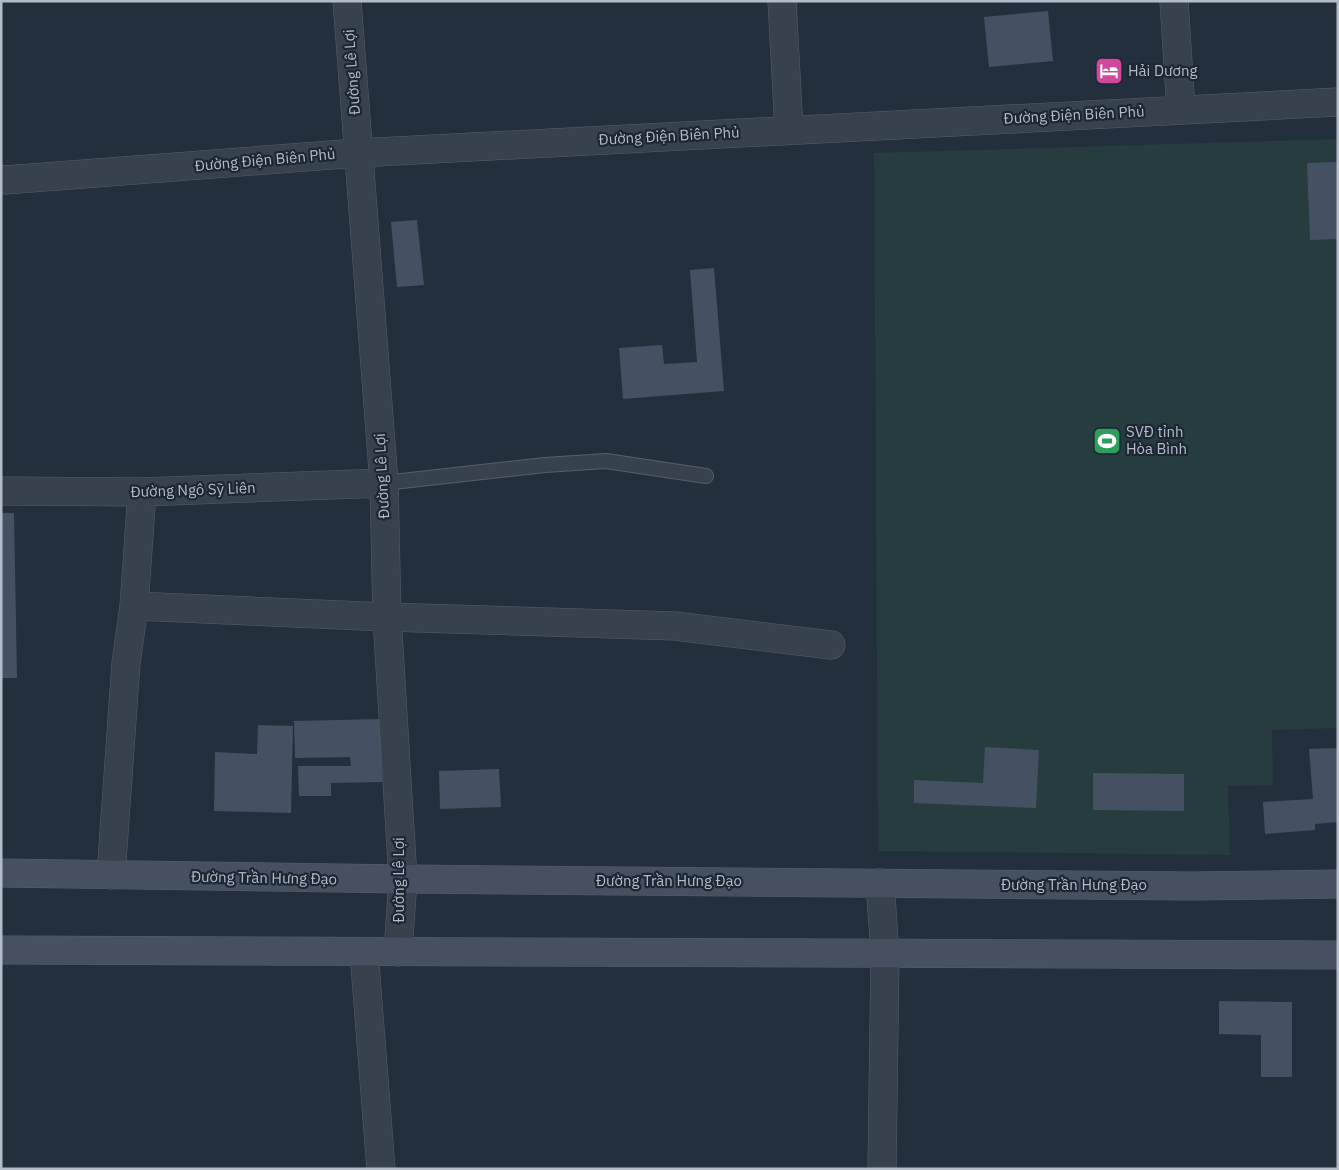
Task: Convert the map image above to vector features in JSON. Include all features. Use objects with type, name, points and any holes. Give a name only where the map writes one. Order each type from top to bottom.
[{"type":"main road","name":"Đường Trần Hưng Đạo","points":[[1,873],[403,879],[1182,886],[1338,884]]},
{"type":"main road","points":[[1,950],[1338,955]]},
{"type":"street","name":"Đường Lê Lợi","points":[[346,1],[384,483],[386,617],[403,879],[398,952]]},
{"type":"street","points":[[782,1],[789,130]]},
{"type":"street","points":[[1174,1],[1181,110]]},
{"type":"street","name":"Đường Điện Biên Phủ","points":[[1,179],[357,152],[1338,102]]},
{"type":"street","name":"Đường Ngô Sỹ Liên","points":[[1,491],[142,492],[384,483]]},
{"type":"street","points":[[111,875],[126,663],[134,606],[142,492]]},
{"type":"street","points":[[134,606],[386,617],[675,626],[831,645]]},
{"type":"street","points":[[880,883],[885,953],[882,1169]]},
{"type":"street","points":[[364,952],[381,1169]]},
{"type":"lane","points":[[384,483],[545,465],[606,461],[706,476]]},
{"type":"green space","name":"SVĐ tỉnh Hòa Bình","points":[[1338,139],[1338,728],[1272,730],[1273,785],[1228,786],[1230,855],[878,851],[874,153]]},
{"type":"building","points":[[1048,11],[1053,61],[989,67],[984,17]]},
{"type":"building","points":[[1338,162],[1338,239],[1310,240],[1307,163]]},
{"type":"building","points":[[417,220],[424,285],[397,287],[391,222]]},
{"type":"building","points":[[714,268],[724,391],[623,399],[619,348],[662,345],[664,364],[697,362],[690,270]]},
{"type":"building","points":[[1,513],[14,513],[17,678],[1,678]]},
{"type":"building","points":[[381,719],[382,782],[331,783],[331,796],[299,796],[298,766],[351,766],[350,757],[295,758],[294,721]]},
{"type":"building","points":[[258,725],[293,726],[291,813],[214,811],[215,752],[257,754]]},
{"type":"building","points":[[985,747],[1039,750],[1036,808],[914,803],[914,780],[983,783]]},
{"type":"building","points":[[1338,748],[1338,822],[1315,824],[1315,830],[1265,834],[1263,802],[1313,799],[1309,749]]},
{"type":"building","points":[[499,769],[501,807],[440,809],[439,771]]},
{"type":"building","points":[[1093,773],[1184,774],[1184,811],[1093,810]]},
{"type":"building","points":[[1219,1001],[1292,1002],[1292,1077],[1261,1077],[1261,1035],[1219,1034]]},
{"type":"place","name":"Hải Dương","points":[[1109,71]]},
{"type":"place","name":"SVĐ tỉnh Hòa Bình","points":[[1107,441]]}]
